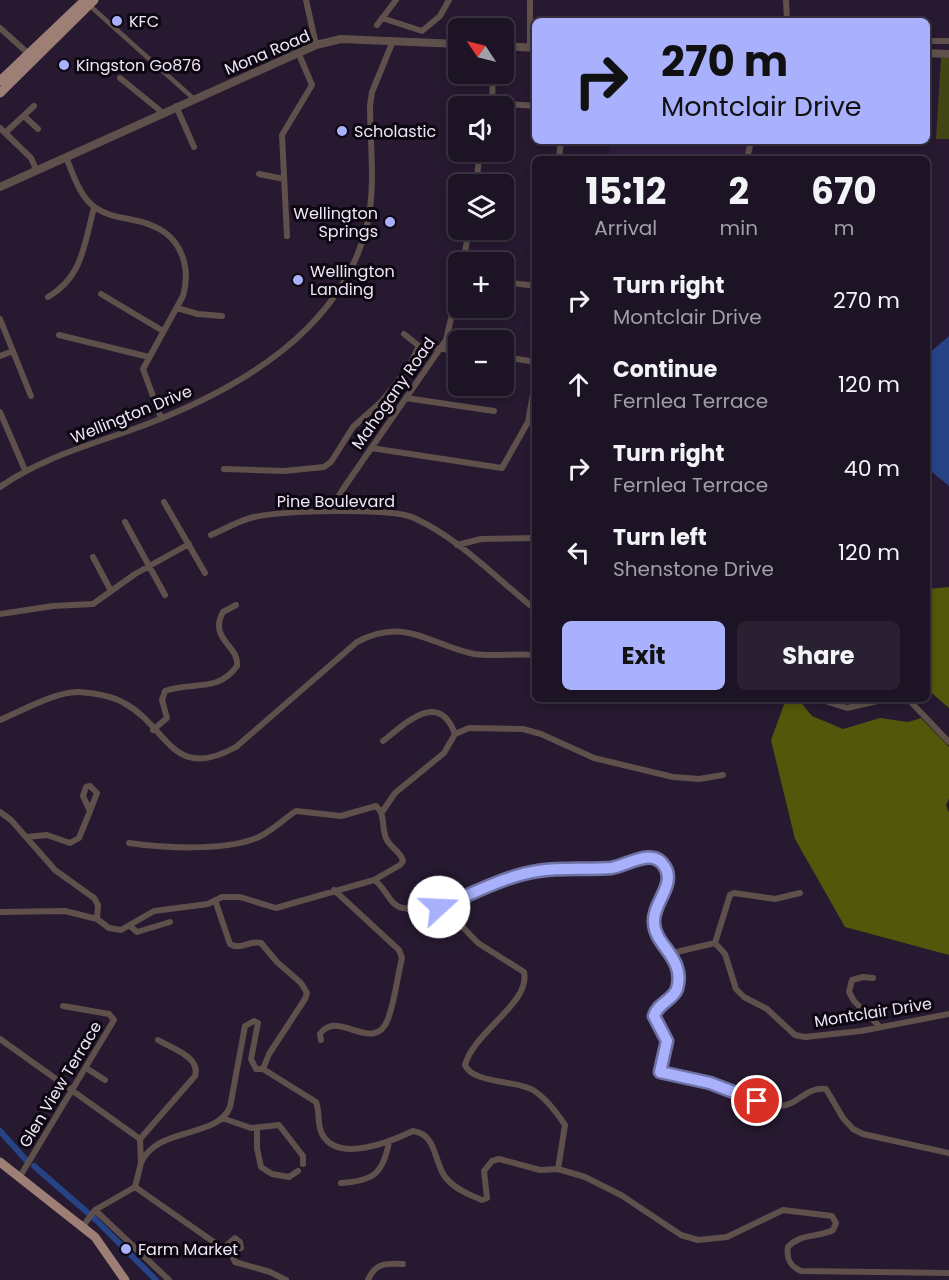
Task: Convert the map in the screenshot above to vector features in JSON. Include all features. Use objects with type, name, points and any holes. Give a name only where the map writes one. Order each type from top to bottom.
[{"type":"main road","points":[[0,93],[32,57],[89,2]]},
{"type":"main road","points":[[0,81],[32,57]]},
{"type":"main road","points":[[0,1162],[19,1178],[85,1223],[104,1246],[125,1280]]},
{"type":"street","points":[[306,0],[316,45]]},
{"type":"street","points":[[377,25],[396,0]]},
{"type":"street","points":[[382,18],[422,31],[434,22],[449,0]]},
{"type":"street","points":[[530,0],[532,23]]},
{"type":"street","points":[[786,0],[787,18]]},
{"type":"street","points":[[89,2],[194,99]]},
{"type":"street","points":[[0,28],[32,57]]},
{"type":"street","name":"Mona Road","points":[[0,187],[316,45],[341,39],[448,44]]},
{"type":"street","name":"Wellington Drive","points":[[0,487],[25,470],[187,408],[268,362],[322,315],[354,267],[368,222],[371,194],[370,106],[372,92],[393,41]]},
{"type":"street","points":[[930,41],[949,41]]},
{"type":"street","points":[[514,47],[532,48]]},
{"type":"street","points":[[287,236],[283,130],[312,85],[298,52]]},
{"type":"street","points":[[930,53],[949,54]]},
{"type":"street","points":[[120,78],[163,112]]},
{"type":"street","points":[[34,106],[3,131],[31,158],[37,171]]},
{"type":"street","points":[[176,106],[194,147]]},
{"type":"street","points":[[514,106],[532,106]]},
{"type":"street","points":[[24,116],[38,129]]},
{"type":"street","points":[[66,157],[79,188],[94,208],[108,215],[152,225],[178,248],[186,264],[185,290],[149,357],[143,374],[162,418]]},
{"type":"street","points":[[259,174],[284,179]]},
{"type":"street","points":[[48,297],[63,288],[74,274],[94,208]]},
{"type":"street","points":[[514,283],[532,286]]},
{"type":"street","points":[[101,294],[163,331]]},
{"type":"street","points":[[177,308],[198,314],[222,316]]},
{"type":"street","name":"Mahogany Road","points":[[339,511],[339,497],[441,348],[452,318]]},
{"type":"street","points":[[0,319],[31,396]]},
{"type":"street","points":[[59,334],[149,357]]},
{"type":"street","points":[[404,334],[419,346],[448,349]]},
{"type":"street","points":[[224,469],[284,471],[324,467],[331,462],[352,427],[382,401],[408,368],[419,346]]},
{"type":"street","points":[[0,356],[13,351]]},
{"type":"street","points":[[514,359],[532,361]]},
{"type":"street","points":[[406,398],[494,411]]},
{"type":"street","points":[[371,448],[502,468],[528,422],[532,400]]},
{"type":"street","points":[[0,412],[25,470]]},
{"type":"street","points":[[164,501],[206,573]]},
{"type":"street","name":"Pine Boulevard","points":[[212,535],[251,517],[339,511],[411,516],[457,545],[532,606]]},
{"type":"street","points":[[125,522],[165,595]]},
{"type":"street","points":[[457,545],[481,539],[532,538]]},
{"type":"street","points":[[0,614],[53,606],[93,604],[150,566],[189,544]]},
{"type":"street","points":[[93,557],[111,591]]},
{"type":"street","points":[[153,730],[167,718],[162,700],[165,691],[183,687],[211,686],[229,677],[237,666],[235,654],[222,640],[219,629],[223,612],[236,605]]},
{"type":"street","points":[[0,720],[50,699],[77,692],[123,702],[181,755],[214,757],[236,747],[357,642],[379,632],[410,633],[472,653],[532,655]]},
{"type":"street","points":[[828,702],[847,708],[873,702]]},
{"type":"street","points":[[911,702],[949,742]]},
{"type":"street","points":[[383,741],[414,717],[430,710],[437,712],[452,724],[455,734]]},
{"type":"street","points":[[382,812],[395,793],[444,753],[455,734],[469,728],[523,729],[542,734],[594,758],[630,768],[699,779],[723,775]]},
{"type":"street","points":[[0,912],[65,911],[97,919],[109,928],[121,930],[154,911],[208,903],[222,897],[240,897],[276,909],[374,880],[403,861],[402,856],[385,837],[382,812],[376,806],[341,816],[296,810],[265,834],[230,845],[150,846],[129,843]]},
{"type":"street","points":[[27,837],[47,835],[63,842],[73,841],[79,838],[90,811]]},
{"type":"street","points":[[0,812],[27,837],[55,870],[94,898],[98,905],[97,919]]},
{"type":"street","points":[[374,880],[384,887],[391,901],[403,909],[439,907],[502,882],[540,870],[614,868],[647,857],[654,858],[663,864],[668,874],[666,887],[653,914],[654,930],[672,953],[678,987],[659,1006],[654,1016],[667,1041],[660,1072],[710,1083],[757,1101],[778,1106],[793,1104],[803,1094],[817,1088],[826,1089],[853,1129],[949,1154]]},
{"type":"street","points":[[321,1040],[320,1034],[325,1027],[333,1024],[363,1034],[372,1035],[379,1031],[388,1020],[402,958],[399,950],[334,890]]},
{"type":"street","points":[[672,953],[715,943],[730,895],[735,893],[775,899],[800,893]]},
{"type":"street","points":[[215,900],[230,944],[237,947],[256,942],[261,943],[277,962],[301,983],[307,993],[301,1009],[269,1054],[263,1069]]},
{"type":"street","points":[[439,907],[452,916],[478,943],[524,972],[526,982],[520,996],[471,1047],[465,1065],[473,1074],[532,1089],[543,1099],[565,1125],[558,1169]]},
{"type":"street","points":[[130,926],[137,932],[170,922]]},
{"type":"street","name":"Montclair Drive","points":[[715,943],[725,954],[736,989],[767,1009],[795,1035],[829,1035],[949,1014]]},
{"type":"street","points":[[873,978],[852,980],[849,992],[854,1001],[879,1026]]},
{"type":"street","name":"Glen View Terrace","points":[[19,1178],[72,1092],[114,1017],[109,1014],[63,1006]]},
{"type":"street","points":[[141,1163],[156,1145],[222,1118],[230,1107],[243,1032],[245,1026],[254,1021],[258,1025],[251,1059],[256,1069],[263,1069],[316,1102],[321,1132],[330,1142],[363,1149],[389,1142],[413,1131],[426,1135],[447,1180],[457,1189],[482,1200],[487,1198],[484,1171],[492,1161],[499,1159],[540,1170],[558,1169],[585,1177],[621,1195],[689,1238],[728,1237],[783,1210],[795,1209],[832,1216],[836,1223],[833,1230],[820,1236],[802,1236],[789,1247],[787,1254],[793,1267],[816,1273],[920,1271],[949,1273]]},
{"type":"street","points":[[0,1039],[72,1092],[141,1138]]},
{"type":"street","points":[[85,1223],[94,1211],[135,1186],[141,1163],[141,1138],[192,1081],[197,1071],[193,1061],[158,1040]]},
{"type":"street","points":[[86,1068],[105,1080]]},
{"type":"street","points":[[222,1118],[257,1129],[279,1125],[303,1156],[303,1164]]},
{"type":"street","points":[[257,1129],[257,1148],[261,1167],[272,1174],[289,1178],[298,1171]]},
{"type":"street","points":[[341,1183],[360,1182],[371,1178],[382,1167],[389,1142]]},
{"type":"street","points":[[135,1186],[218,1245]]},
{"type":"street","points":[[94,1211],[169,1280]]},
{"type":"street","points":[[229,1252],[235,1262],[270,1272],[286,1280]]},
{"type":"street","points":[[368,1280],[376,1267],[384,1263],[403,1264]]},
{"type":"street","points":[[814,1280],[816,1273]]},
{"type":"shaded area","points":[[610,144],[750,144],[748,156],[608,156]]},
{"type":"shaded area","points":[[949,587],[949,708],[930,692],[930,589]]},
{"type":"shaded area","points":[[785,702],[800,702],[812,716],[843,729],[880,718],[908,722],[921,718],[949,747],[949,799],[946,805],[949,813],[949,955],[845,927],[795,839],[771,740]]},
{"type":"green space","points":[[941,58],[949,58],[949,139],[936,139]]},
{"type":"water","points":[[949,336],[949,486],[930,470],[930,352]]},
{"type":"waterway","points":[[0,1131],[26,1160]]},
{"type":"waterway","points":[[34,1166],[95,1219],[156,1280]]},
{"type":"place","name":"KFC","points":[[117,21]]},
{"type":"place","name":"Kingston Go876","points":[[64,65]]},
{"type":"place","name":"Scholastic","points":[[342,131]]},
{"type":"place","name":"Wellington Springs","points":[[390,222]]},
{"type":"place","name":"Wellington Landing","points":[[298,280]]},
{"type":"place","name":"Farm Market","points":[[126,1249]]},
{"type":"route","points":[[439,907],[502,882],[540,870],[614,868],[647,857],[659,861],[666,868],[668,881],[653,914],[654,930],[672,953],[678,987],[659,1006],[654,1016],[667,1041],[660,1072],[663,1075],[710,1083],[757,1101]]}]
